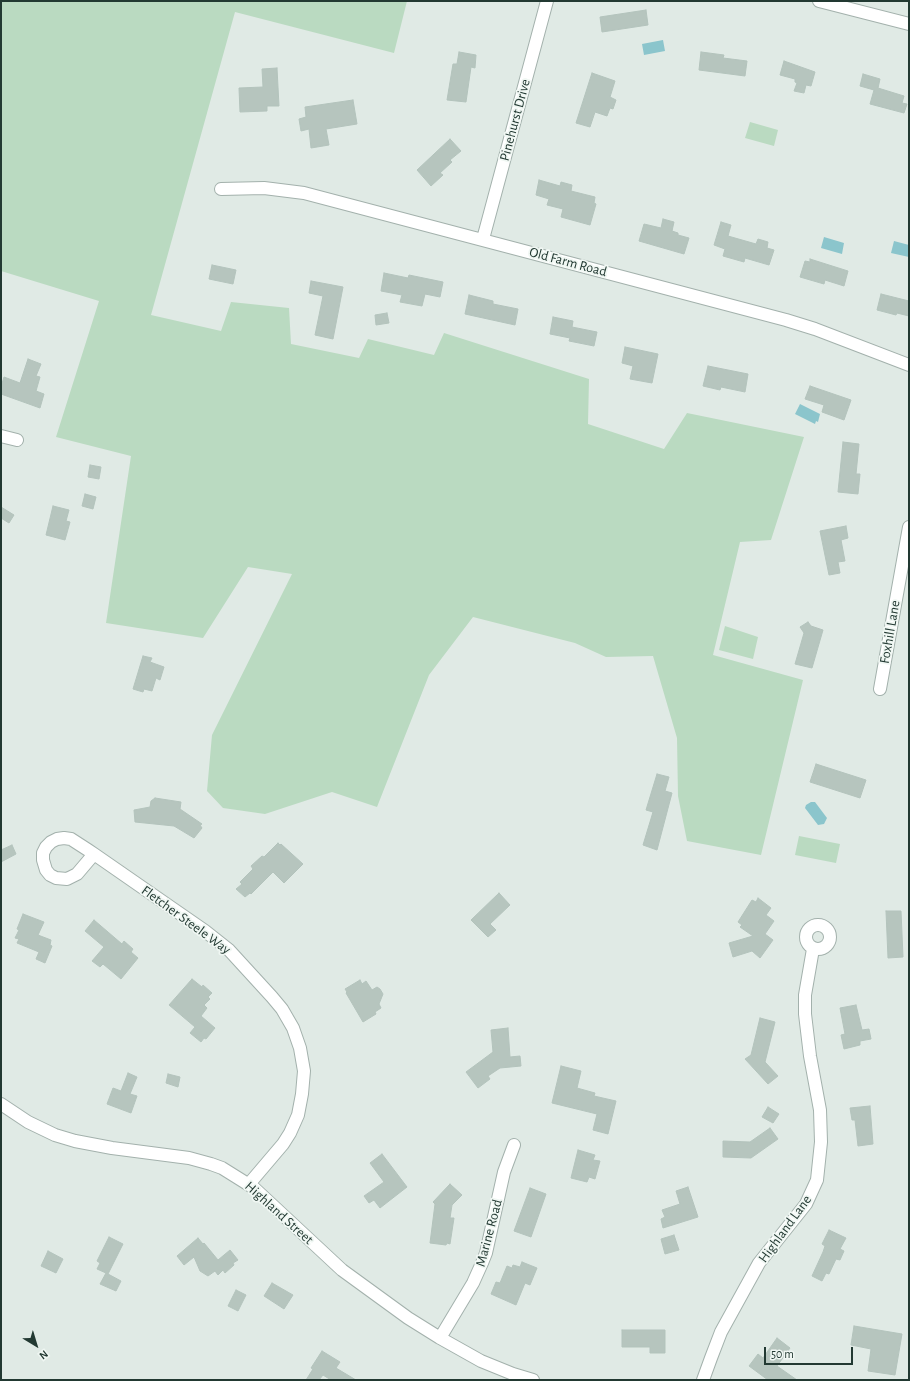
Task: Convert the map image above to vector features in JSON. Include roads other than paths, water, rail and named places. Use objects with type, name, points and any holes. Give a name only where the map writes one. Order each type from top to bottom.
[{"type":"street","name":"Pinehurst Drive","points":[[483,239],[547,1]]},
{"type":"street","points":[[819,1],[909,24]]},
{"type":"street","name":"Old Farm Road","points":[[221,188],[268,188],[304,193],[483,239],[786,320],[815,329],[909,365]]},
{"type":"street","points":[[1,436],[16,440]]},
{"type":"street","name":"Foxhill Lane","points":[[880,689],[909,527]]},
{"type":"street","name":"Fletcher Steele Way","points":[[94,854],[77,874],[71,878],[61,879],[50,875],[44,867],[43,853],[46,847],[57,839],[67,838],[74,841],[94,854],[205,931],[229,950],[272,997],[293,1028],[300,1048],[304,1071],[298,1115],[283,1144],[249,1184]]},
{"type":"street","name":"Highland Lane","points":[[704,1380],[721,1332],[759,1263],[806,1204],[817,1180],[821,1142],[820,1110],[810,1056],[804,995],[813,949]]},
{"type":"street","name":"Highland Street","points":[[1,1104],[28,1122],[65,1138],[99,1146],[179,1156],[222,1168],[249,1184],[264,1196],[342,1270],[408,1318],[480,1361],[533,1380]]},
{"type":"street","name":"Marine Road","points":[[440,1338],[473,1283],[486,1253],[504,1172],[514,1145]]},
{"type":"water","points":[[663,40],[665,51],[644,55],[642,44]]},
{"type":"water","points":[[824,237],[844,243],[842,254],[821,248]]},
{"type":"water","points":[[894,241],[909,245],[909,257],[891,253]]},
{"type":"water","points":[[800,404],[820,414],[818,422],[816,421],[815,424],[795,414]]},
{"type":"water","points":[[811,802],[815,802],[827,818],[824,824],[818,825],[805,808],[806,805]]}]
